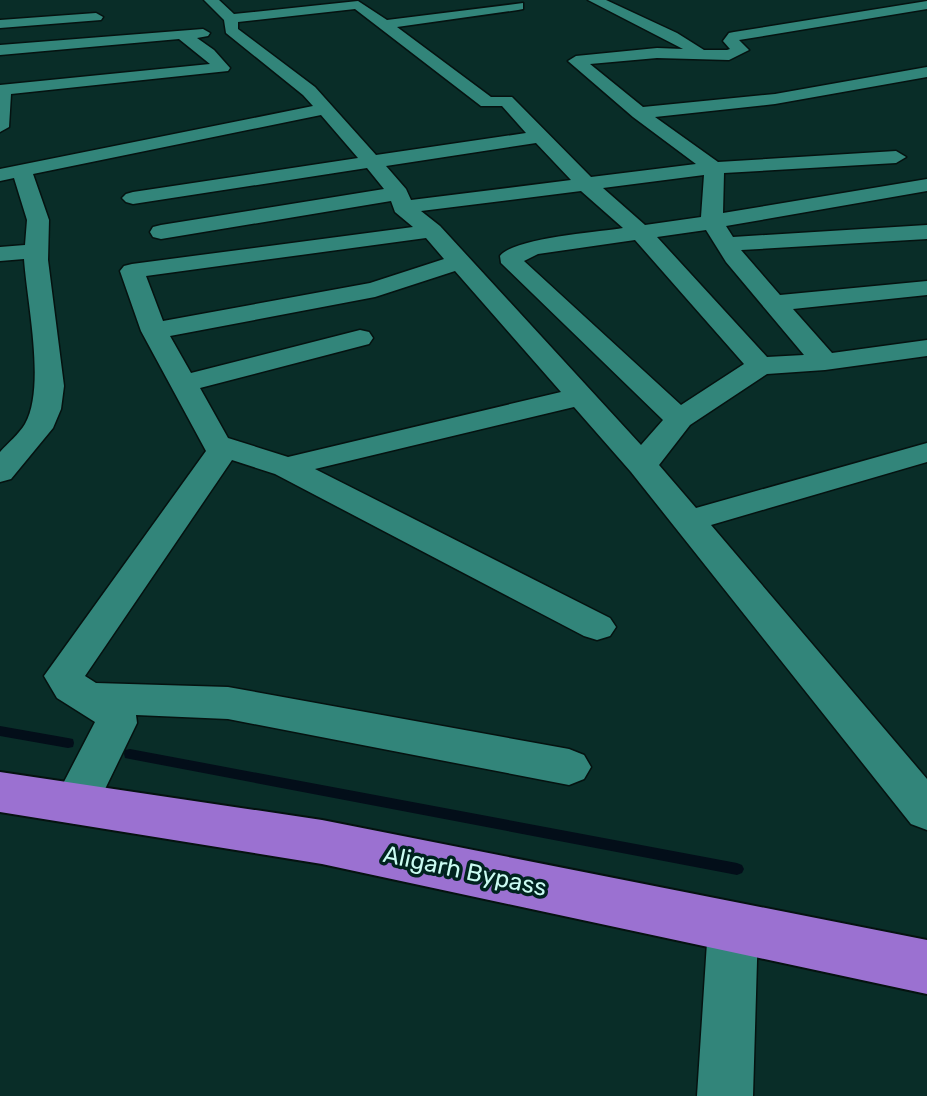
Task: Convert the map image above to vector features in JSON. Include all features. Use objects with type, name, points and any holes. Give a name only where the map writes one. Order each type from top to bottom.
[{"type":"highway","name":"Aligarh Bypass","points":[[0,792],[322,842],[927,967]]},
{"type":"street","points":[[255,0],[272,15]]},
{"type":"street","points":[[595,0],[672,36],[703,55]]},
{"type":"street","points":[[181,34],[224,16],[272,15],[352,3],[382,2]]},
{"type":"street","points":[[352,3],[487,102],[506,101],[587,185],[639,231],[760,366]]},
{"type":"street","points":[[714,168],[639,113],[576,61],[657,53],[737,54],[741,50],[730,41],[734,36],[927,5]]},
{"type":"street","points":[[383,25],[518,6]]},
{"type":"street","points":[[224,16],[309,91],[401,200],[642,465],[927,811]]},
{"type":"street","points":[[0,24],[96,17]]},
{"type":"street","points":[[0,50],[159,30],[181,34],[209,53],[222,68],[1,86],[0,127]]},
{"type":"street","points":[[593,46],[672,36]]},
{"type":"street","points":[[639,113],[775,99],[927,72]]},
{"type":"street","points":[[0,472],[38,428],[46,409],[50,386],[36,251],[38,220],[11,173],[324,109]]},
{"type":"street","points":[[133,198],[542,136]]},
{"type":"street","points":[[161,232],[401,200],[587,185],[714,168],[896,157]]},
{"type":"street","points":[[714,168],[712,222],[734,257],[825,362]]},
{"type":"street","points":[[679,419],[513,262],[512,256],[533,248],[712,222],[927,185]]},
{"type":"street","points":[[432,231],[132,271],[154,331],[216,443],[286,467],[597,627]]},
{"type":"street","points":[[728,244],[927,232]]},
{"type":"street","points":[[0,254],[36,251]]},
{"type":"street","points":[[154,331],[375,289],[459,262]]},
{"type":"street","points":[[773,303],[927,288]]},
{"type":"street","points":[[183,384],[360,338]]},
{"type":"street","points":[[642,465],[679,419],[760,366],[825,362],[927,348]]},
{"type":"street","points":[[286,467],[578,397]]},
{"type":"street","points":[[75,805],[116,723],[115,714],[71,687],[64,676],[225,447]]},
{"type":"street","points":[[688,521],[927,452]]},
{"type":"street","points":[[89,698],[228,703],[569,767]]},
{"type":"street","points":[[725,1096],[733,927]]},
{"type":"waterway","points":[[0,731],[68,743]]},
{"type":"waterway","points":[[130,754],[737,869]]}]
